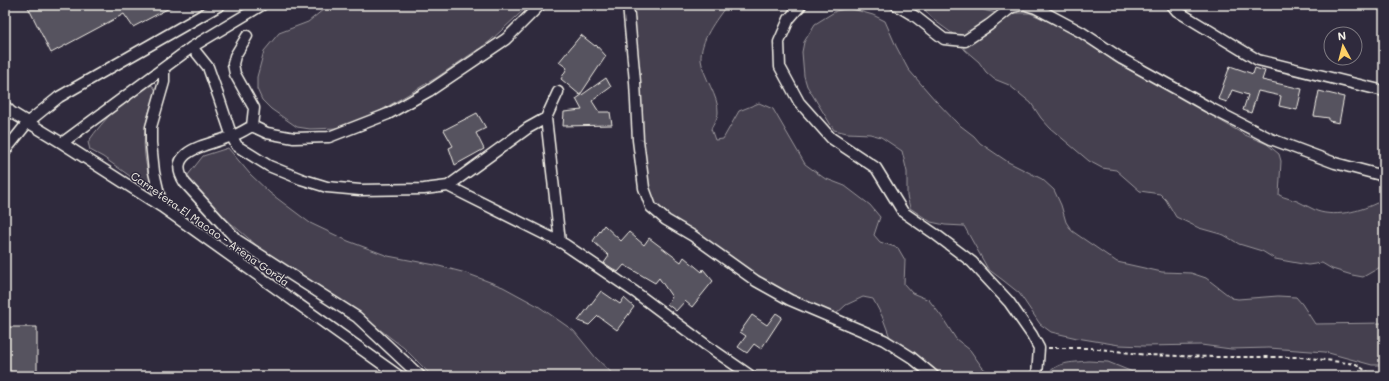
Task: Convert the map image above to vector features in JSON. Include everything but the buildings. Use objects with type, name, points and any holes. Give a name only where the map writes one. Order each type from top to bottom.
[{"type":"street","points":[[5,151],[28,122],[59,97],[220,5]]},
{"type":"street","points":[[62,143],[137,86],[192,47],[262,5]]},
{"type":"street","points":[[252,126],[267,133],[294,138],[329,137],[388,114],[429,91],[506,39],[540,5]]},
{"type":"street","points":[[628,5],[635,82],[638,140],[644,188],[651,207],[666,220],[693,236],[756,282],[790,300],[884,340],[911,357],[934,376]]},
{"type":"street","points":[[801,5],[789,19],[779,42],[780,67],[799,102],[831,138],[876,168],[903,212],[972,262],[1009,302],[1032,335],[1039,348],[1037,376]]},
{"type":"street","points":[[896,5],[916,17],[944,39],[965,41],[1012,7],[1022,5]]},
{"type":"street","points":[[1026,5],[1036,8],[1081,32],[1122,59],[1208,108],[1271,138],[1335,163],[1384,176]]},
{"type":"street","points":[[1172,5],[1177,11],[1258,60],[1384,91]]},
{"type":"street","points":[[247,36],[235,56],[233,64],[235,74],[254,108],[252,126]]},
{"type":"street","points":[[192,47],[208,67],[232,136],[237,146],[269,166],[301,179],[327,187],[360,190],[424,189],[448,186],[528,128],[546,118]]},
{"type":"street","points":[[162,207],[154,172],[151,127],[164,82],[164,68]]},
{"type":"street","points":[[558,92],[546,118],[560,242]]},
{"type":"street","points":[[5,98],[8,109]]},
{"type":"street","name":"Carretera El Macao - Arena Gorda","points":[[8,109],[162,207],[399,376]]},
{"type":"street","points":[[252,126],[232,136],[192,149],[183,156],[180,168],[181,176],[185,183],[237,240],[357,317],[420,376]]},
{"type":"street","points":[[448,186],[560,242],[635,292],[706,345],[751,376]]},
{"type":"path","points":[[1039,348],[1091,348],[1147,355],[1301,357],[1356,364],[1369,373],[1384,373]]},
{"type":"shaded area","points":[[329,5],[529,5],[489,42],[436,78],[373,115],[338,128],[310,129],[297,127],[271,109],[262,100],[257,89],[257,77],[264,51],[279,33],[308,22]]},
{"type":"shaded area","points":[[630,5],[727,5],[706,38],[701,53],[702,66],[718,106],[717,117],[711,129],[715,140],[723,139],[739,111],[759,103],[773,109],[805,164],[824,178],[845,186],[870,205],[880,217],[874,235],[880,242],[898,248],[905,260],[904,284],[912,293],[929,300],[956,339],[970,350],[982,367],[992,376],[941,376],[924,360],[891,340],[882,316],[873,299],[863,297],[846,305],[835,315],[802,304],[741,269],[718,247],[671,220],[660,210],[650,193],[640,147],[639,66],[631,33]]},
{"type":"shaded area","points":[[917,5],[970,5],[987,11],[1009,15],[1016,13],[1030,13],[1073,33],[1115,62],[1173,93],[1245,135],[1267,144],[1279,154],[1281,161],[1279,195],[1297,201],[1317,211],[1333,214],[1351,212],[1384,199],[1384,265],[1363,277],[1332,269],[1322,263],[1308,265],[1275,259],[1262,251],[1239,244],[1224,235],[1199,228],[1176,217],[1166,200],[1160,194],[1140,191],[1116,170],[1102,168],[1089,161],[1050,128],[1031,103],[1009,85],[994,79],[986,72],[979,62],[965,50],[953,34],[935,21],[924,9]]},
{"type":"shaded area","points":[[849,8],[873,15],[885,21],[908,69],[957,123],[974,136],[980,143],[1008,162],[1042,179],[1054,190],[1061,205],[1066,222],[1072,231],[1117,262],[1162,272],[1191,273],[1206,278],[1232,298],[1238,299],[1278,296],[1296,297],[1315,324],[1384,323],[1384,365],[1372,365],[1325,352],[1269,348],[1231,349],[1201,345],[1119,345],[1051,332],[1040,324],[1019,293],[988,269],[964,226],[945,225],[931,222],[910,208],[907,196],[907,172],[902,151],[881,137],[870,134],[847,133],[834,130],[807,86],[804,76],[802,52],[804,42],[815,24],[836,11]]},
{"type":"shaded area","points":[[149,85],[153,86],[156,91],[147,120],[144,137],[146,163],[150,179],[147,186],[141,184],[103,157],[90,150],[88,142],[115,110],[131,96]]},
{"type":"shaded area","points":[[228,148],[250,174],[270,193],[310,223],[348,241],[388,256],[435,265],[466,273],[503,287],[538,306],[574,331],[596,358],[615,376],[432,376],[404,348],[374,325],[270,257],[188,186],[188,175],[203,156]]},
{"type":"shaded area","points":[[1088,361],[1108,362],[1135,373],[1200,373],[1212,376],[1045,376],[1060,365]]}]
